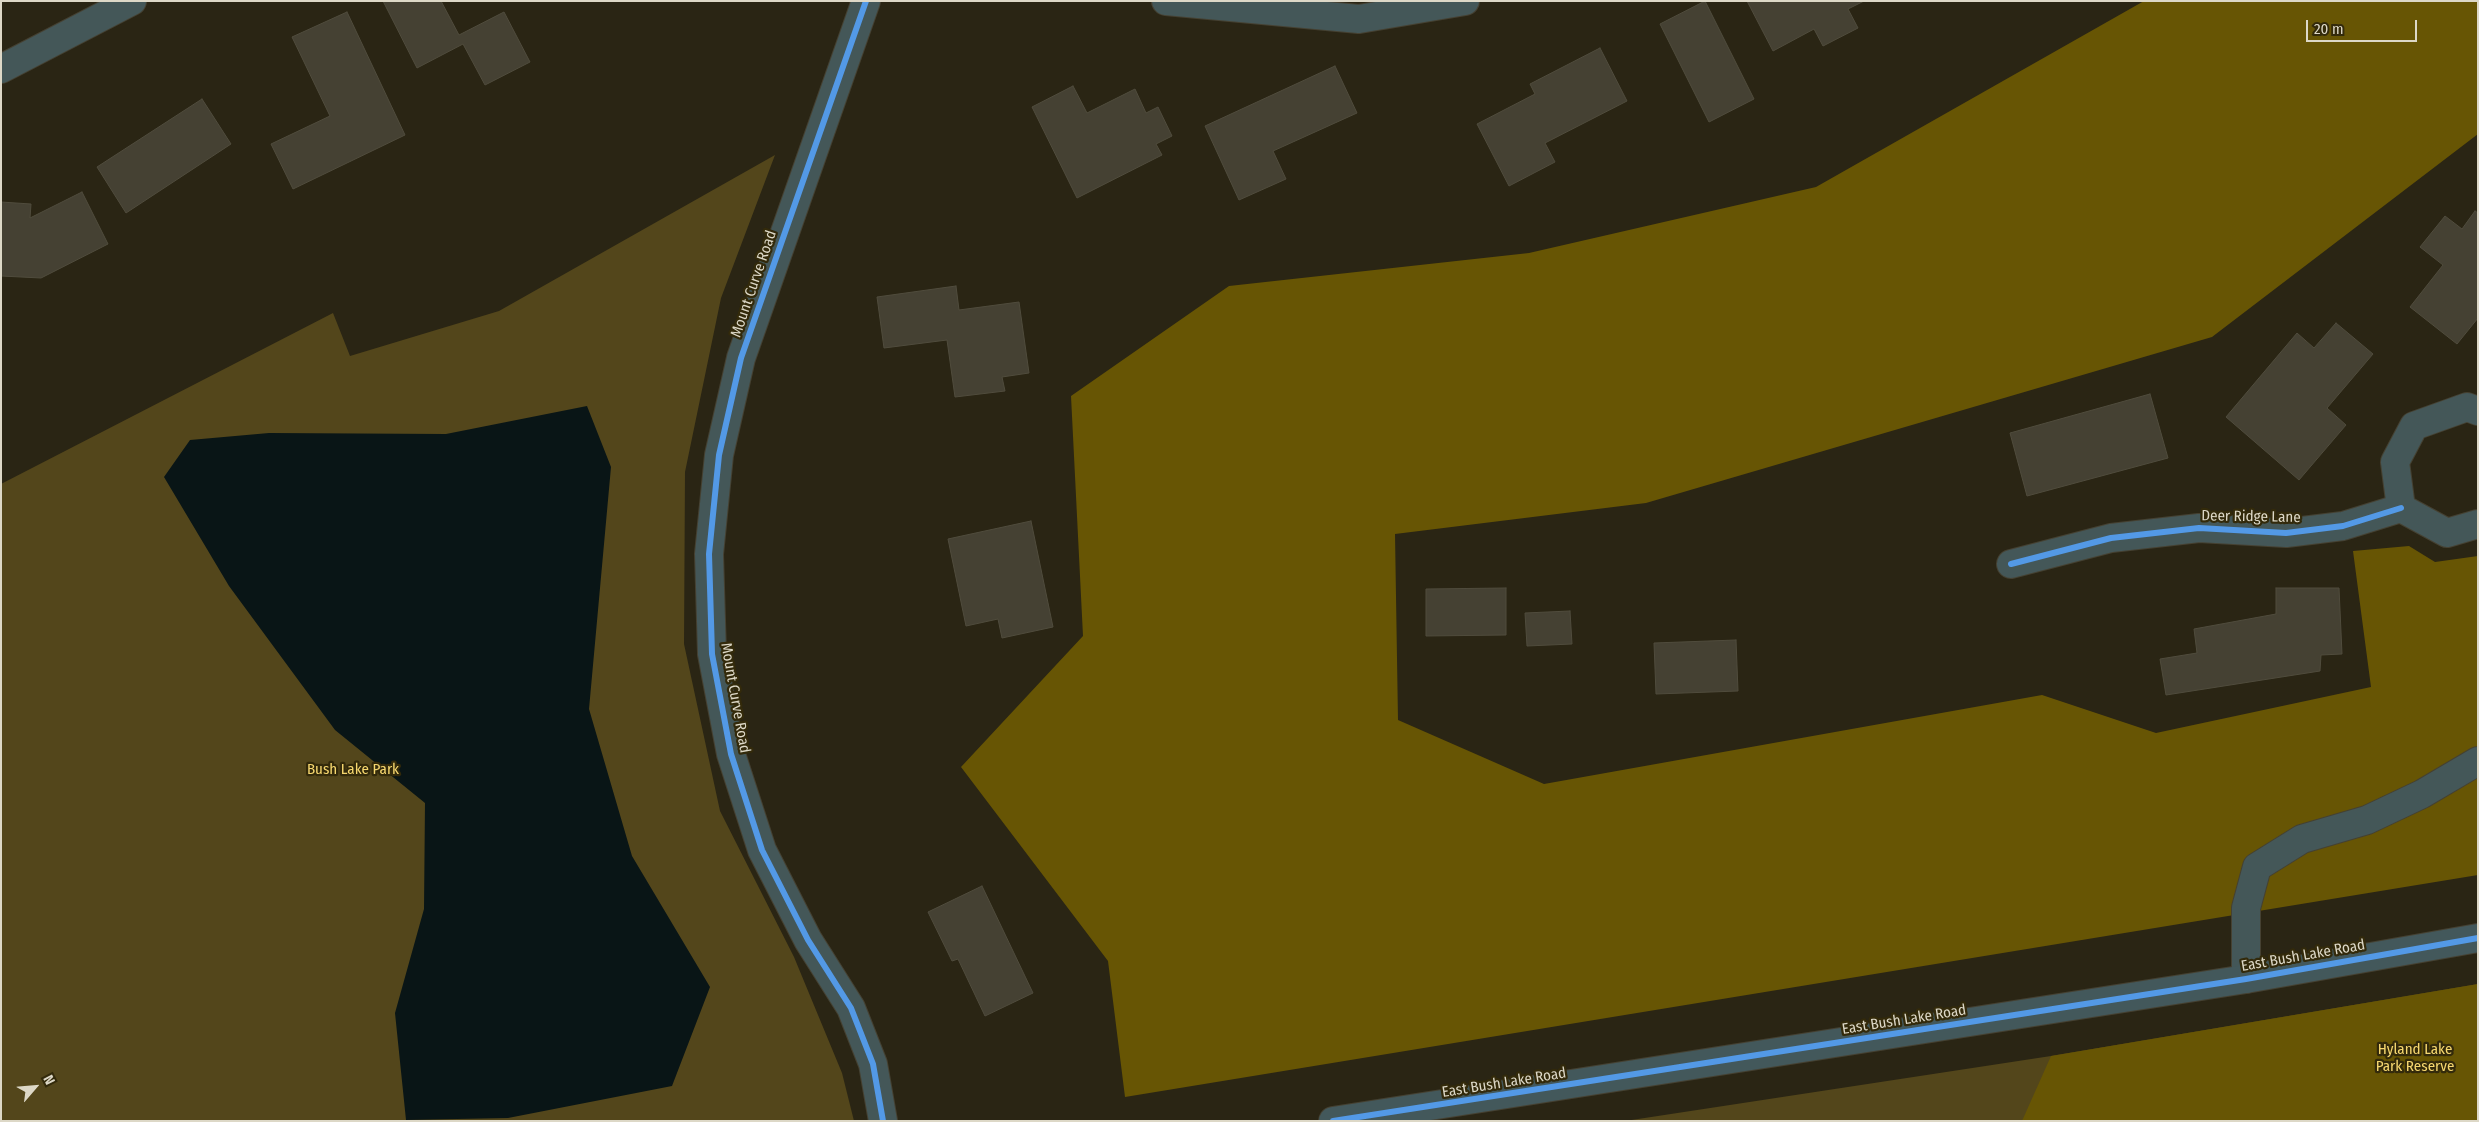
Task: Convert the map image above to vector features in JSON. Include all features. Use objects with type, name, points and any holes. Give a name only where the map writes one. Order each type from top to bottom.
[{"type":"street","points":[[1,69],[132,1]]},
{"type":"street","name":"Mount Curve Road","points":[[866,1],[741,358],[720,455],[709,554],[712,654],[731,754],[762,850],[808,940],[851,1008],[872,1064],[883,1121]]},
{"type":"street","points":[[1166,1],[1359,19],[1465,1]]},
{"type":"street","points":[[2478,411],[2467,407],[2414,426],[2395,462],[2400,508],[2447,533],[2478,524]]},
{"type":"street","name":"Deer Ridge Lane","points":[[2011,564],[2111,538],[2199,528],[2286,533],[2343,526],[2400,508]]},
{"type":"street","points":[[2246,979],[2246,908],[2257,867],[2302,839],[2367,820],[2414,798],[2478,761]]},
{"type":"street","name":"East Bush Lake Road","points":[[1333,1121],[2246,979],[2478,938]]},
{"type":"green space","points":[[2144,1],[2478,1],[2478,134],[2212,337],[1646,503],[1395,534],[1398,720],[1544,784],[2042,695],[2156,733],[2371,687],[2353,551],[2409,546],[2435,562],[2478,556],[2478,875],[1125,1097],[1108,961],[961,767],[1083,636],[1071,396],[1229,286],[1529,253],[1816,187]]},
{"type":"green space","name":"Bush Lake Park","points":[[775,155],[721,298],[685,472],[684,644],[720,811],[794,957],[842,1073],[854,1121],[1,1121],[1,484],[333,313],[350,356],[499,311]]},
{"type":"green space","name":"Hyland Lake Park Reserve","points":[[2478,984],[2478,1121],[1625,1121],[2051,1056]]},
{"type":"green space","name":"Hyland Lake Park Reserve","points":[[2478,984],[2478,1121],[2022,1121],[2051,1056]]},
{"type":"shaded area","points":[[587,406],[611,467],[589,709],[632,856],[710,987],[672,1086],[508,1118],[406,1120],[395,1013],[424,909],[425,803],[335,730],[229,586],[164,477],[190,440],[269,433],[446,434]]},
{"type":"building","points":[[383,1],[441,1],[459,35],[504,12],[530,62],[485,85],[463,44],[417,68]]},
{"type":"building","points":[[1705,1],[1754,99],[1709,122],[1660,24]]},
{"type":"building","points":[[1747,1],[1864,1],[1848,9],[1858,28],[1823,46],[1814,29],[1773,51]]},
{"type":"building","points":[[347,12],[405,135],[293,189],[271,144],[330,116],[292,37]]},
{"type":"building","points":[[1600,48],[1627,101],[1545,143],[1555,162],[1509,186],[1477,124],[1535,94],[1530,84]]},
{"type":"building","points":[[1335,66],[1357,113],[1273,151],[1286,179],[1239,200],[1205,126]]},
{"type":"building","points":[[1073,86],[1087,113],[1135,89],[1146,113],[1158,107],[1172,136],[1156,144],[1162,155],[1077,198],[1032,107]]},
{"type":"building","points":[[202,99],[231,144],[126,213],[97,167]]},
{"type":"building","points":[[82,192],[108,244],[41,278],[1,276],[1,202],[31,204],[30,218]]},
{"type":"building","points":[[2475,211],[2478,213],[2478,318],[2457,344],[2410,307],[2443,265],[2420,247],[2445,216],[2462,229]]},
{"type":"building","points":[[956,286],[959,310],[1019,302],[1029,373],[1002,377],[1005,391],[955,397],[947,340],[884,348],[877,297]]},
{"type":"building","points":[[2336,323],[2373,354],[2327,408],[2346,425],[2299,480],[2226,417],[2297,333],[2314,348]]},
{"type":"building","points":[[2150,394],[2168,458],[2027,496],[2010,433]]},
{"type":"building","points":[[1031,521],[1053,627],[1002,638],[998,619],[966,626],[948,539]]},
{"type":"building","points":[[1506,588],[1506,635],[1426,636],[1426,589]]},
{"type":"building","points":[[2276,588],[2339,588],[2342,654],[2321,655],[2320,671],[2166,695],[2160,659],[2197,653],[2194,629],[2276,614]]},
{"type":"building","points":[[1570,611],[1572,644],[1527,646],[1525,613]]},
{"type":"building","points":[[1736,640],[1738,691],[1656,694],[1654,643]]},
{"type":"building","points":[[982,886],[1033,993],[985,1016],[958,959],[952,961],[928,912]]},
{"type":"cycle path","points":[[866,1],[741,358],[719,455],[709,554],[712,654],[731,754],[762,850],[808,940],[851,1008],[873,1064],[883,1121]]},
{"type":"cycle path","points":[[2011,564],[2111,538],[2199,528],[2286,533],[2343,526],[2401,508]]},
{"type":"cycle path","points":[[1333,1121],[2246,979],[2478,938]]}]
